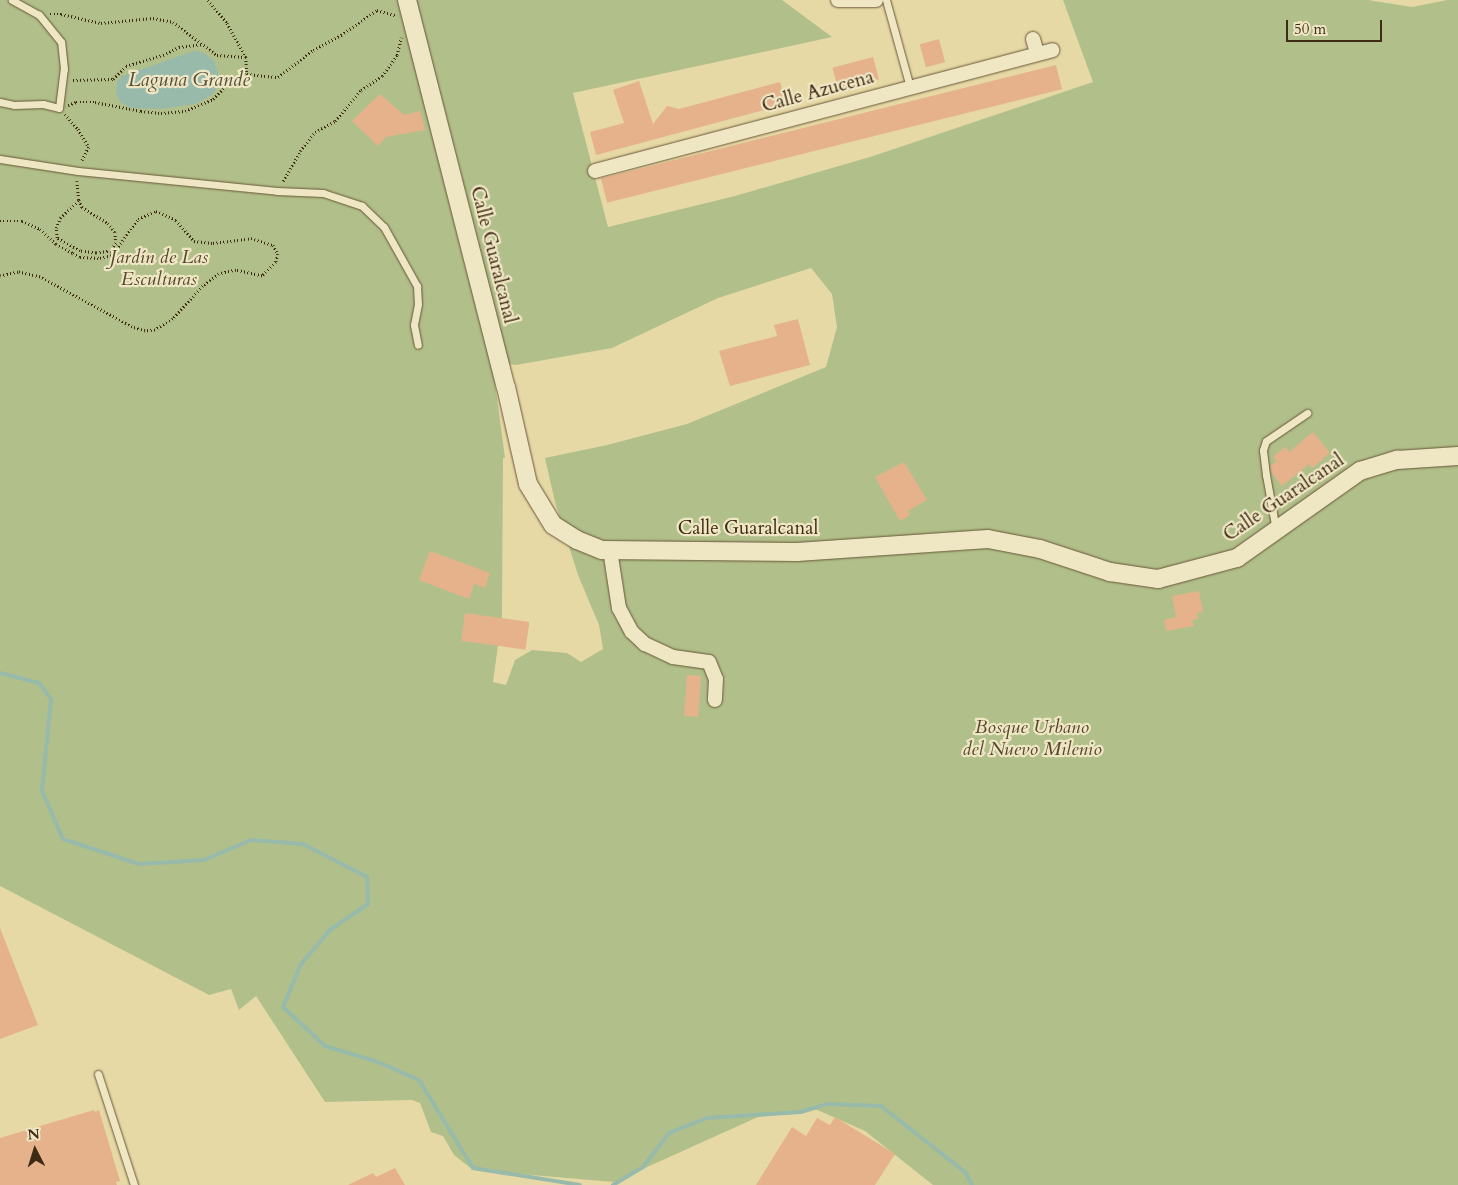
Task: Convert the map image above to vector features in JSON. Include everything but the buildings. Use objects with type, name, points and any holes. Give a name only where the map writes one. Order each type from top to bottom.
[{"type":"street","name":"Calle Guaralcanal","points":[[407,0],[506,387],[528,484],[553,525],[577,540],[602,550],[797,552],[988,539],[1040,548],[1110,572],[1158,579],[1237,558],[1360,471],[1397,460],[1458,456]]},
{"type":"street","points":[[838,0],[876,0]]},
{"type":"street","points":[[1033,39],[1038,53]]},
{"type":"street","name":"Calle Azucena","points":[[595,171],[1052,50]]},
{"type":"street","points":[[610,550],[619,608],[632,632],[645,644],[673,657],[709,662],[716,679],[715,700]]},
{"type":"lane","points":[[0,102],[14,105],[43,104],[59,108],[64,69],[61,42],[39,15],[12,0]]},
{"type":"lane","points":[[886,0],[910,87]]},
{"type":"lane","points":[[0,159],[78,171],[277,191],[323,193],[362,206],[384,227],[417,286],[418,304],[414,325],[418,345]]},
{"type":"lane","points":[[1276,530],[1263,450],[1266,441],[1307,413]]},
{"type":"lane","points":[[98,1074],[134,1185]]},
{"type":"path","points":[[208,0],[227,23],[246,57],[247,74]]},
{"type":"path","points":[[79,200],[60,218],[56,228],[57,238],[80,252],[96,253],[111,251],[116,243],[115,232],[108,223],[89,213],[79,200],[78,171],[89,147],[78,129],[59,108],[76,102],[95,102],[161,113],[186,111],[213,99],[230,82],[247,74],[278,77],[313,50],[341,35],[377,10],[396,15],[398,22]]},
{"type":"path","points":[[39,15],[60,14],[101,23],[153,18],[173,22],[217,55],[246,57]]},
{"type":"path","points":[[277,191],[300,151],[315,132],[335,121],[361,90],[382,76],[397,55],[401,35]]},
{"type":"path","points":[[61,82],[79,79],[113,78],[126,66],[163,55],[179,47],[202,44]]},
{"type":"path","points":[[0,221],[13,220],[33,226],[62,247],[80,256],[100,258],[112,255],[138,220],[156,211],[176,220],[194,241],[213,242],[238,238],[257,239],[273,244],[278,254],[276,262],[262,276],[236,270],[219,274],[204,286],[173,319],[155,330],[132,327],[40,277],[18,272],[0,276]]},
{"type":"path","points":[[62,247],[63,242]]},
{"type":"green space","name":"Bosque Urbano del Nuevo Milenio","points":[[0,0],[782,0],[832,37],[573,93],[608,227],[735,196],[870,157],[1093,82],[1063,0],[1368,0],[1412,7],[1447,0],[1458,0],[1458,1185],[933,1185],[865,1131],[815,1109],[758,1117],[614,1182],[473,1170],[454,1155],[443,1136],[431,1132],[420,1103],[412,1100],[325,1102],[256,996],[239,1010],[231,989],[209,995],[0,886]],"holes":[[[811,268],[832,294],[837,327],[826,367],[687,424],[607,445],[545,458],[555,502],[578,575],[599,625],[603,649],[581,662],[567,653],[532,650],[515,660],[506,685],[493,682],[502,616],[503,458],[505,458],[492,361],[516,365],[612,348],[718,298]]]},
{"type":"water","name":"Laguna Grande","points":[[194,51],[204,53],[214,61],[218,72],[218,85],[212,95],[195,104],[161,109],[131,108],[120,102],[116,92],[117,82],[122,76]]},
{"type":"waterway","points":[[0,673],[39,683],[51,699],[42,791],[63,839],[139,864],[204,860],[251,840],[303,844],[367,877],[368,904],[330,930],[301,964],[283,1007],[325,1046],[378,1062],[419,1080],[473,1168],[580,1185]]},
{"type":"waterway","points":[[613,1185],[643,1167],[669,1133],[707,1118],[801,1112],[828,1104],[881,1106],[966,1173],[972,1185]]},
{"type":"park label","name":"Jardín de Las Esculturas","points":[[159,269]]}]
